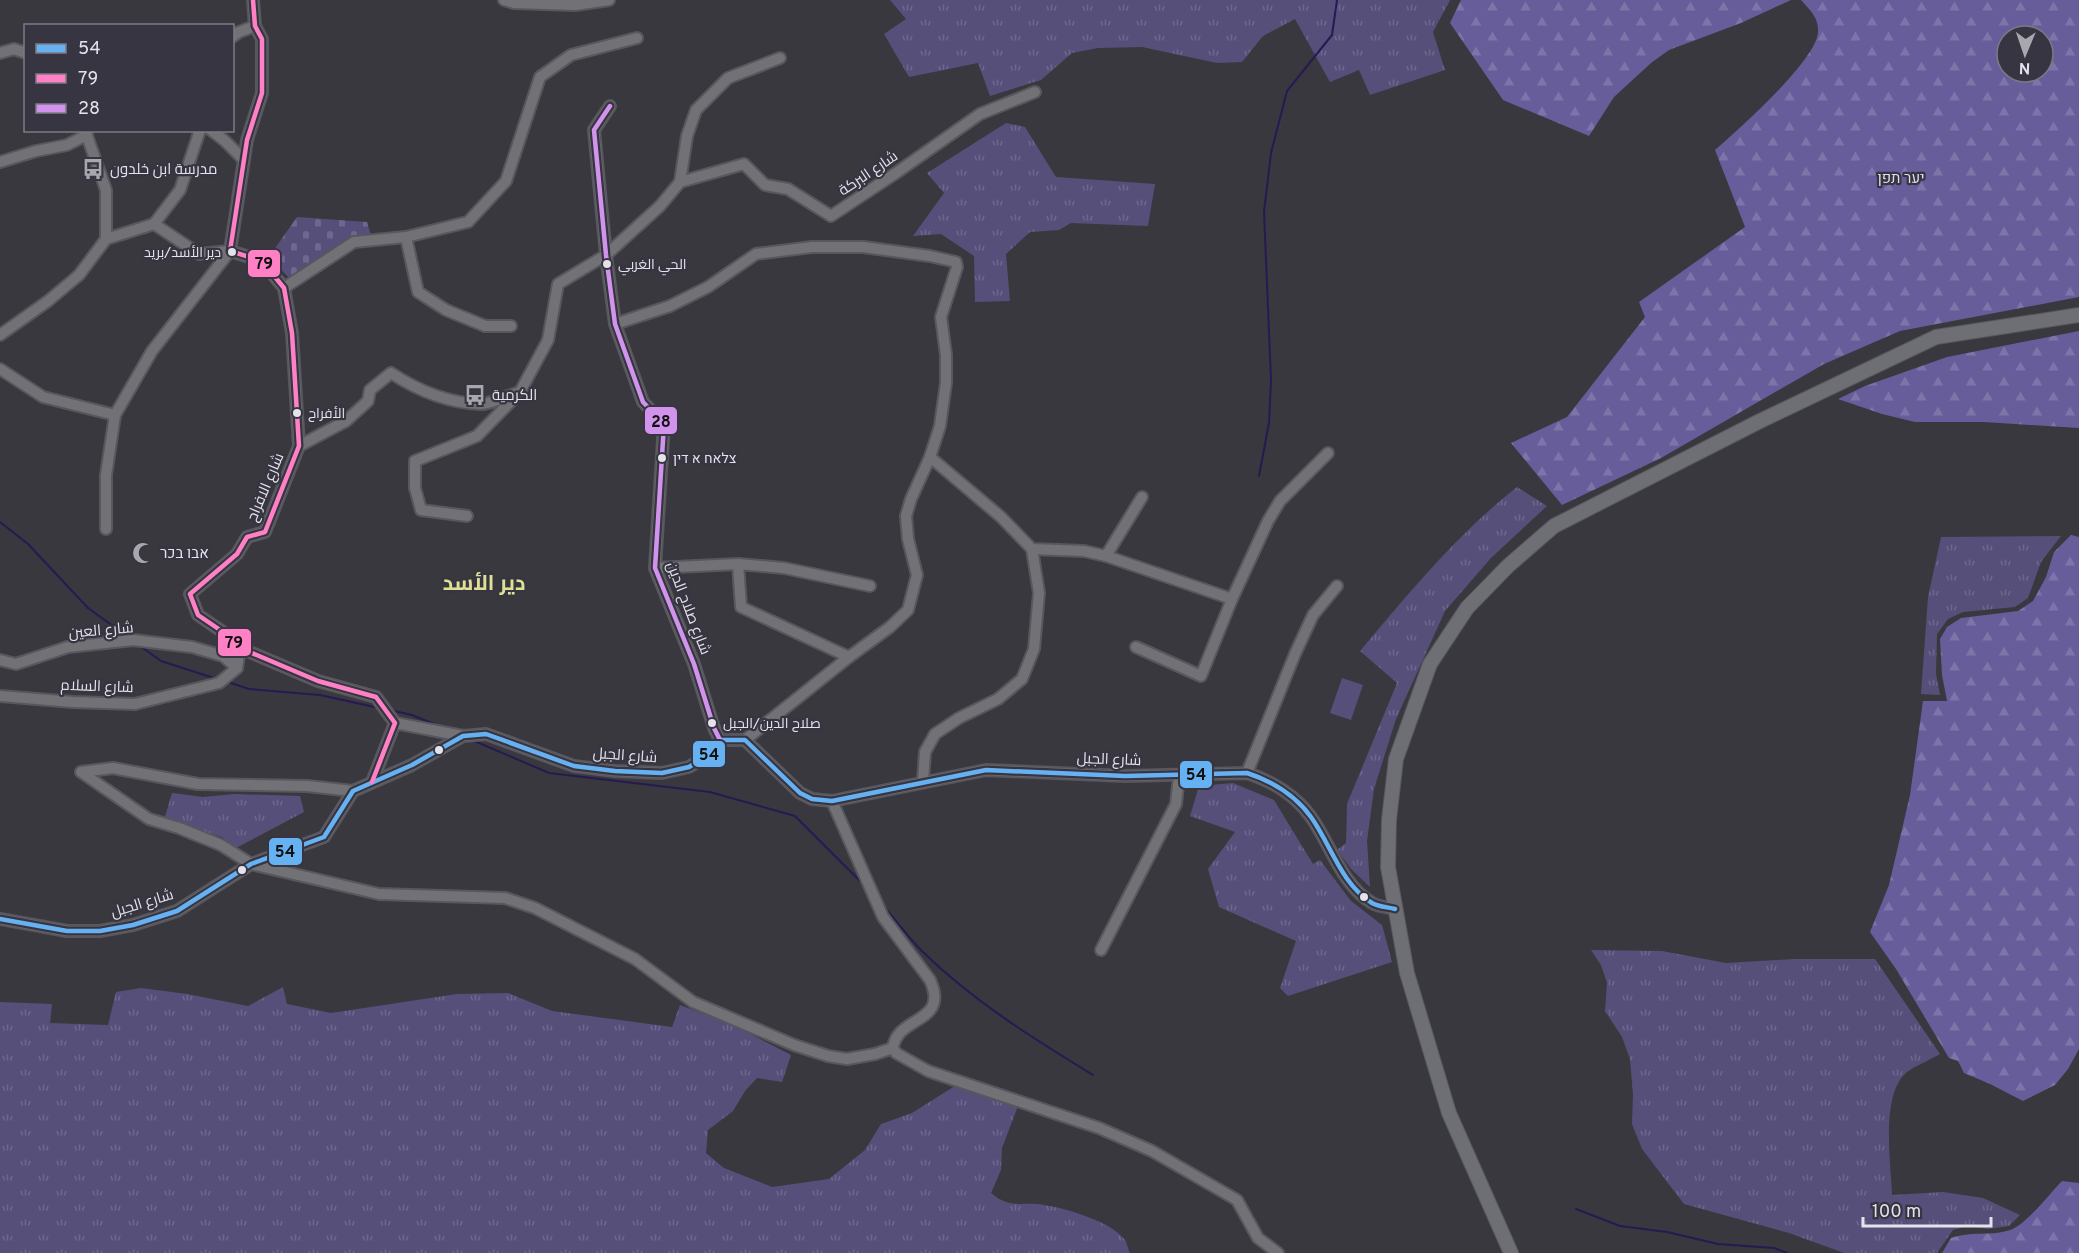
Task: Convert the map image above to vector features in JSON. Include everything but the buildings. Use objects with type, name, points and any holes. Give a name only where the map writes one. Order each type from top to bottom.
[{"type":"main road","points":[[1511,1253],[1449,1113],[1407,973],[1388,867],[1389,820],[1396,759],[1430,664],[1467,608],[1508,566],[1554,526],[1760,421],[1936,337],[2079,315]]},
{"type":"street","points":[[106,529],[106,475],[116,415],[152,351],[230,252],[243,159],[262,93],[261,39],[255,26],[253,0]]},
{"type":"street","points":[[504,0],[514,3],[575,5],[609,0]]},
{"type":"street","points":[[234,36],[255,26]]},
{"type":"street","points":[[154,225],[199,254],[230,252],[261,261],[284,288],[354,242],[406,237],[468,222],[506,181],[540,77],[571,55],[637,38]]},
{"type":"street","points":[[0,53],[14,49],[24,52]]},
{"type":"street","points":[[467,516],[421,510],[415,488],[415,460],[477,436],[520,392],[548,340],[558,284],[606,255],[660,206],[680,182],[687,136],[696,110],[728,78],[780,58]]},
{"type":"street","name":"شارع البركة","points":[[680,182],[744,164],[765,185],[788,189],[831,216],[980,114],[1035,92]]},
{"type":"street","name":"شارع صلاح الدين","points":[[610,106],[594,130],[615,324],[643,402],[664,424],[655,568],[694,664],[714,729],[720,740]]},
{"type":"street","points":[[106,239],[154,225],[180,190],[199,132]]},
{"type":"street","points":[[214,132],[243,159]]},
{"type":"street","points":[[0,162],[36,151],[67,145],[86,133],[106,190],[106,239],[79,275],[48,301],[0,334]]},
{"type":"street","points":[[406,237],[418,292],[446,310],[485,326],[511,326]]},
{"type":"street","points":[[615,324],[670,306],[708,287],[756,254],[812,247],[862,247],[930,256],[956,262],[957,267],[941,317],[946,355],[940,426],[930,457],[910,500],[906,516],[908,539],[917,575],[908,610],[890,627],[745,740],[720,740]]},
{"type":"street","name":"شارع الافراح","points":[[284,288],[292,333],[299,446],[265,532],[247,537],[237,554],[190,594],[198,615],[223,632],[240,648],[318,681],[376,697],[395,723]]},
{"type":"street","points":[[0,369],[43,397],[116,415]]},
{"type":"street","points":[[299,446],[346,421],[368,401],[370,390],[391,373],[410,385],[437,396],[482,404],[520,392]]},
{"type":"street","points":[[1136,647],[1201,676],[1232,599],[1268,521],[1280,501],[1328,453]]},
{"type":"street","points":[[924,781],[925,752],[935,734],[959,718],[998,699],[1022,679],[1034,648],[1039,593],[1032,549],[1001,517],[930,457]]},
{"type":"street","points":[[1106,556],[1142,497]]},
{"type":"street","points":[[1032,549],[1083,551],[1106,556],[1232,599]]},
{"type":"street","points":[[738,564],[741,607],[849,657]]},
{"type":"street","points":[[655,568],[738,564],[784,568],[870,586]]},
{"type":"street","points":[[1247,773],[1313,615],[1337,586]]},
{"type":"street","name":"شارع العين","points":[[0,660],[16,664],[68,647],[133,640],[192,647],[224,656],[237,668]]},
{"type":"street","points":[[237,668],[240,648]]},
{"type":"street","name":"شارع السلام","points":[[0,696],[135,704],[219,683],[237,668]]},
{"type":"street","points":[[372,782],[395,723],[463,736]]},
{"type":"street","name":"شارع الجبل","points":[[0,919],[67,931],[100,931],[133,925],[177,910],[251,864],[324,837],[353,792],[412,765],[463,736],[486,734],[574,766],[662,773],[689,767],[708,755],[720,740]]},
{"type":"street","name":"شارع الجبل","points":[[745,740],[800,793],[812,799],[832,801],[986,770],[1125,776],[1247,773],[1264,779],[1300,804],[1321,833],[1332,857],[1355,887],[1373,903],[1395,909]]},
{"type":"street","points":[[353,792],[307,786],[198,784],[113,768],[81,772],[149,819],[221,845],[251,864],[379,894],[505,898],[535,908],[635,959],[693,1002],[794,1045],[828,1056],[847,1059],[893,1048]]},
{"type":"street","points":[[1101,950],[1176,804],[1179,776]]},
{"type":"street","points":[[832,801],[883,917],[924,971],[934,990],[934,1005],[929,1012],[903,1030],[897,1037],[893,1048]]},
{"type":"street","points":[[893,1048],[902,1058],[928,1071],[1099,1128],[1152,1151],[1237,1200],[1258,1238],[1278,1253]]},
{"type":"green space","points":[[890,0],[1450,0],[1433,32],[1445,70],[1370,95],[1359,70],[1330,82],[1295,19],[1263,36],[1242,62],[1217,63],[1142,47],[1098,48],[1072,53],[1041,80],[990,96],[978,63],[909,77],[884,34],[906,19]]},
{"type":"green space","points":[[1461,0],[1791,0],[1741,23],[1669,50],[1651,63],[1614,97],[1589,136],[1503,100],[1450,23]]},
{"type":"green space","name":"יער תפן","points":[[1801,0],[2079,0],[2079,297],[1900,331],[1824,364],[1661,458],[1562,505],[1511,443],[1567,417],[1645,317],[1639,302],[1745,227],[1715,150],[1791,77],[1805,60],[1818,32],[1813,14]]},
{"type":"green space","points":[[1006,123],[1025,127],[1056,177],[1155,184],[1148,226],[1071,223],[1059,230],[1030,232],[1006,254],[1010,301],[975,302],[974,256],[941,234],[913,236],[944,193],[927,173]]},
{"type":"green space","points":[[297,217],[367,222],[372,239],[354,242],[294,283],[269,257]]},
{"type":"green space","points":[[2079,331],[2079,428],[1984,422],[1915,422],[1838,399],[1865,386],[1947,357]]},
{"type":"green space","points":[[1517,487],[1547,506],[1491,558],[1445,611],[1396,719],[1374,789],[1367,841],[1370,887],[1352,870],[1337,850],[1346,843],[1347,804],[1397,683],[1360,651],[1453,545]]},
{"type":"green space","points":[[2071,535],[2079,537],[2079,1049],[2068,1069],[2055,1085],[2023,1101],[1964,1073],[1958,1061],[1949,1058],[1896,969],[1870,932],[1889,885],[1910,795],[1923,701],[1947,701],[1942,675],[1940,639],[1947,627],[1961,618],[2018,611],[2033,601],[2046,577],[2054,552]]},
{"type":"green space","points":[[2061,536],[2041,562],[2028,598],[2015,607],[1963,612],[1948,619],[1937,634],[1936,674],[1940,695],[1921,694],[1928,597],[1941,537]]},
{"type":"green space","points":[[1342,678],[1363,685],[1351,720],[1330,713]]},
{"type":"green space","points":[[1233,783],[1274,800],[1313,864],[1320,860],[1351,901],[1382,925],[1392,962],[1288,996],[1280,988],[1296,941],[1219,907],[1208,869],[1235,832],[1190,816],[1199,786]]},
{"type":"green space","points":[[172,793],[203,797],[234,794],[300,796],[304,812],[236,848],[222,837],[164,820]]},
{"type":"green space","points":[[1591,950],[1662,951],[1726,963],[1794,959],[1875,959],[1940,1054],[1907,1072],[1899,1082],[1893,1096],[1889,1130],[1892,1195],[1943,1192],[1983,1198],[2020,1215],[2009,1226],[1988,1229],[1967,1226],[1953,1230],[1937,1253],[1844,1253],[1789,1233],[1684,1204],[1642,1149],[1632,1124],[1633,1095],[1630,1059],[1622,1037],[1605,1011],[1607,983],[1601,965]]},
{"type":"green space","points":[[283,987],[287,1004],[331,1013],[457,994],[508,993],[552,1011],[672,1027],[680,1005],[735,1026],[791,1055],[782,1082],[757,1078],[745,1091],[733,1111],[708,1130],[706,1153],[724,1168],[772,1187],[829,1179],[865,1150],[881,1124],[912,1113],[958,1084],[1018,1106],[1002,1148],[1001,1170],[991,1193],[1011,1203],[1053,1207],[1099,1222],[1119,1233],[1125,1240],[1130,1253],[0,1253],[0,1002],[52,1004],[50,1023],[108,1025],[116,992],[141,988],[248,1006]]},
{"type":"green space","points":[[2062,1181],[2079,1183],[2079,1253],[1942,1253],[1951,1238],[2014,1229]]},
{"type":"waterway","points":[[1259,476],[1269,423],[1271,380],[1264,212],[1271,153],[1287,91],[1332,35],[1337,0]]},
{"type":"waterway","points":[[0,522],[28,544],[88,608],[128,637]]},
{"type":"waterway","points":[[140,646],[161,661],[217,679]]},
{"type":"waterway","points":[[225,681],[249,689],[320,695],[379,708]]},
{"type":"waterway","points":[[390,710],[412,715],[439,726]]},
{"type":"waterway","points":[[472,740],[549,773],[710,792],[795,816],[864,885]]},
{"type":"waterway","points":[[884,907],[918,947],[962,987],[1026,1033],[1093,1075]]},
{"type":"waterway","points":[[1576,1209],[1620,1226],[1667,1232],[1718,1244],[1774,1248],[1787,1253]]},
{"type":"transit line","name":"79","points":[[253,0],[255,26],[262,39],[262,93],[247,140],[230,251],[262,261],[284,288],[292,333],[299,446],[265,532],[247,537],[237,554],[190,594],[198,615],[223,632],[240,648],[318,681],[376,697],[395,723],[372,782]]},
{"type":"transit line","name":"28","points":[[610,106],[594,130],[615,324],[643,402],[664,424],[655,568],[694,664],[720,740]]},
{"type":"transit line","name":"54","points":[[0,919],[67,931],[100,931],[133,925],[177,911],[251,864],[324,837],[353,791],[412,765],[463,736],[486,734],[574,766],[662,773],[689,767],[708,755],[720,740],[745,740],[800,793],[812,799],[832,801],[986,770],[1125,776],[1247,773],[1274,785],[1298,802],[1318,828],[1344,875],[1361,895],[1372,903],[1395,909]]},
{"type":"place","name":"مدرسة ابن خلدون","points":[[93,169]]},
{"type":"place","name":"دير الأسد/بريد","points":[[232,252]]},
{"type":"place","name":"الحي الغربي","points":[[607,264]]},
{"type":"place","name":"الكرمية","points":[[475,395]]},
{"type":"place","name":"الأفراح","points":[[297,413]]},
{"type":"place","name":"צלאח א דין","points":[[662,458]]},
{"type":"place","name":"אבו בכר","points":[[143,553]]},
{"type":"place","name":"صلاح الدين/الجبل","points":[[712,723]]},
{"type":"district","name":"دير الأسد","points":[[484,583]]}]
